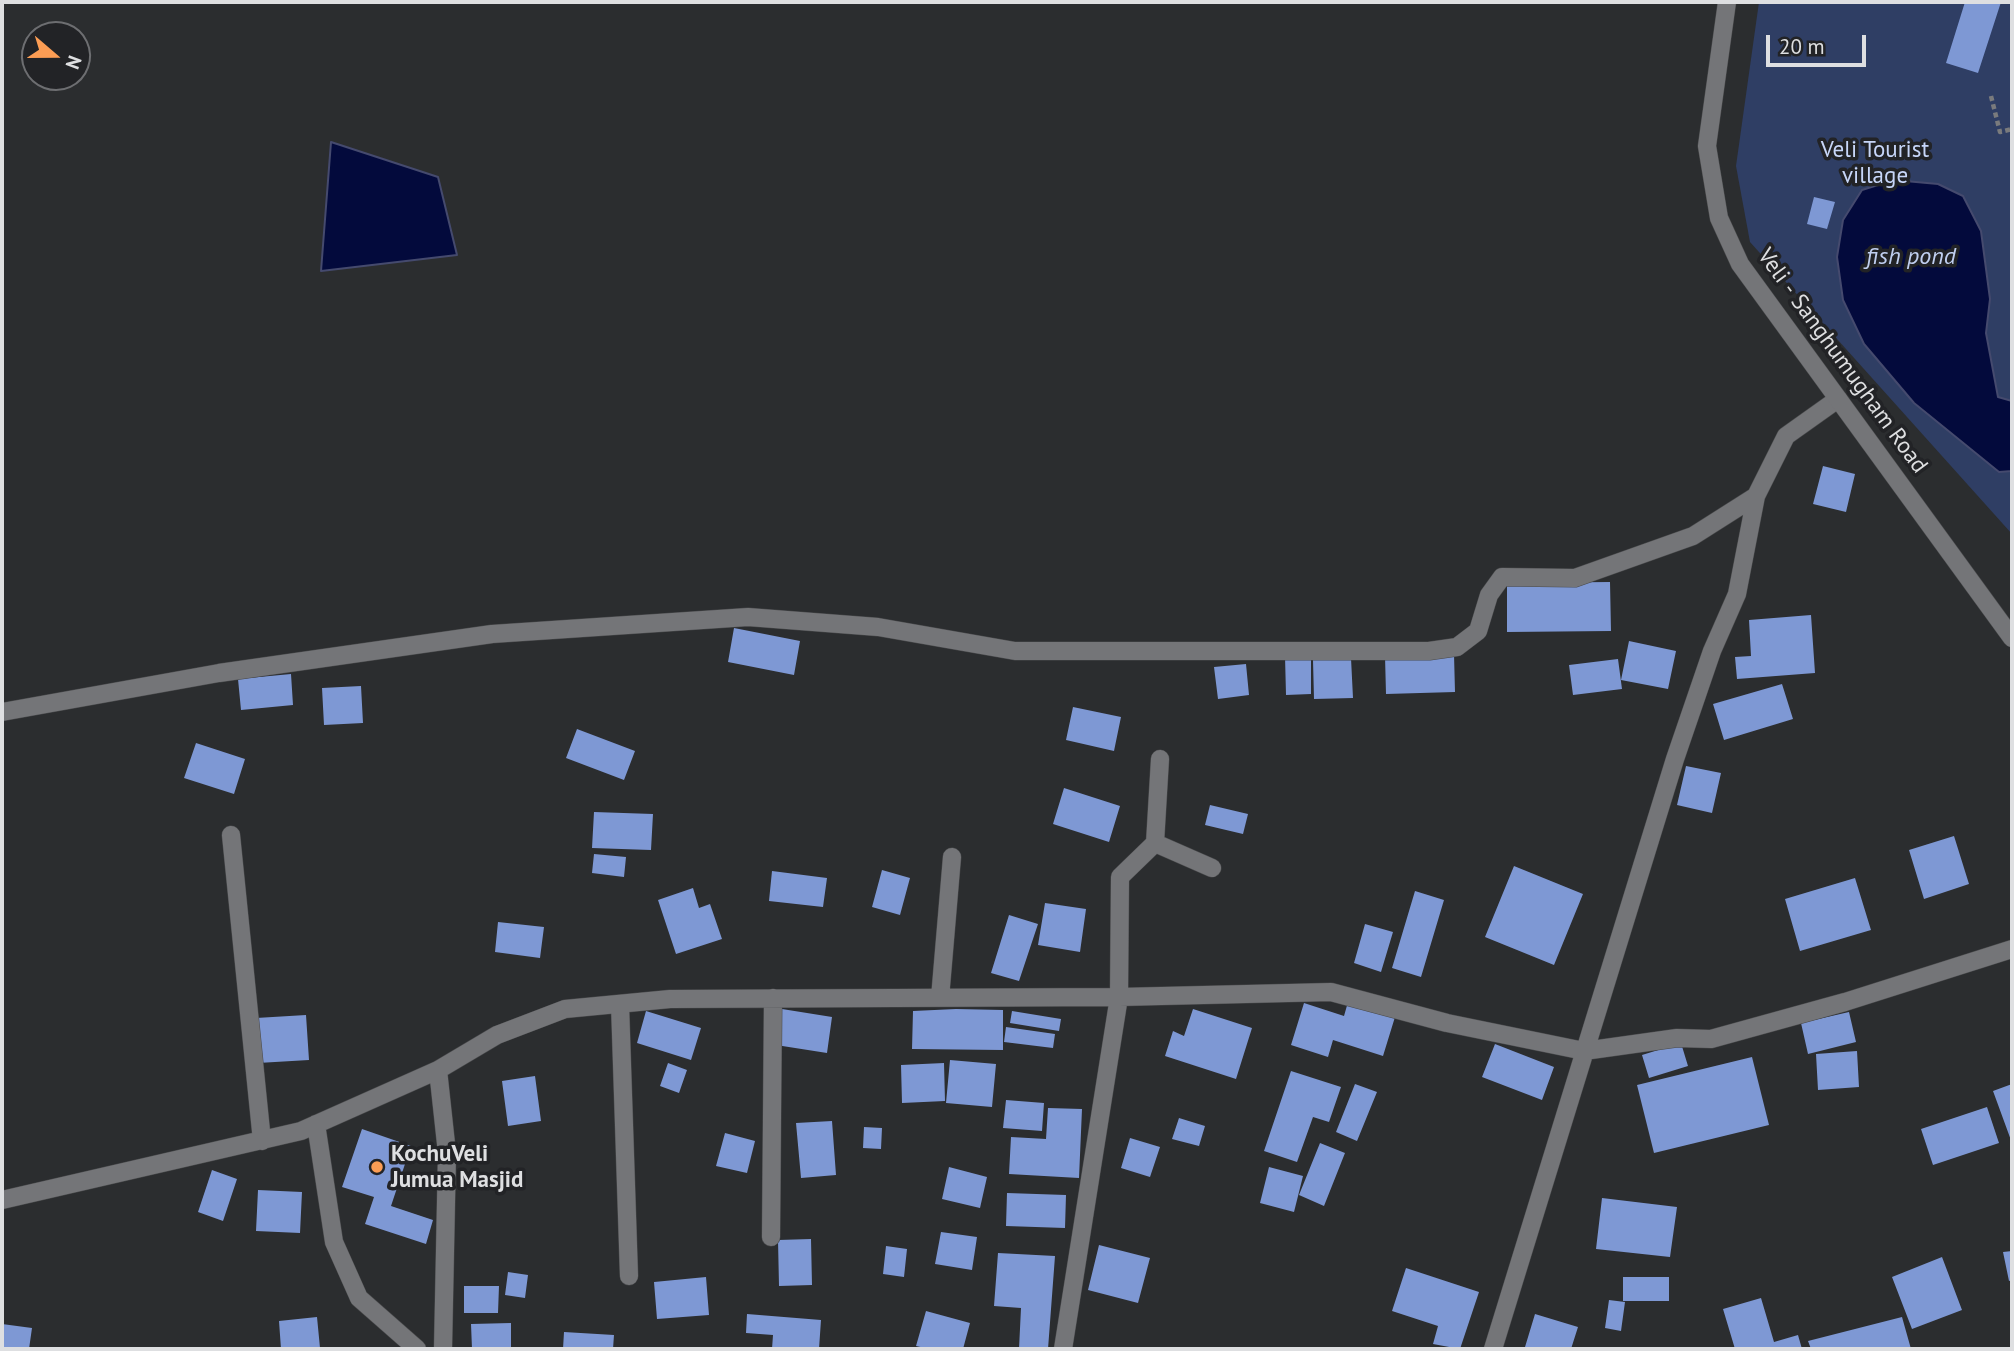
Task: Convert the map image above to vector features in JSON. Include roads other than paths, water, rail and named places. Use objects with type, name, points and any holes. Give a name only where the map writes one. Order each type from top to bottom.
[{"type":"street","name":"Veli - Sanghumugham Road","points":[[1727,2],[1707,146],[1719,218],[1740,264],[2012,638]]},
{"type":"street","points":[[1493,1349],[1675,759],[1712,651],[1737,594],[1756,496],[1786,436],[1838,399]]},
{"type":"street","points":[[2,712],[219,673],[492,634],[748,617],[878,627],[1015,651],[1429,651],[1457,647],[1478,631],[1489,594],[1502,577],[1574,578],[1693,536],[1756,496]]},
{"type":"street","points":[[1063,1349],[1119,997],[1120,877],[1155,844],[1160,759]]},
{"type":"street","points":[[231,835],[262,1140]]},
{"type":"street","points":[[1155,844],[1212,868]]},
{"type":"street","points":[[940,998],[952,857]]},
{"type":"street","points":[[2,1200],[262,1140],[316,1124],[438,1070],[497,1035],[565,1009],[670,999],[1119,997],[1331,992],[1447,1023],[1584,1051],[1677,1038],[1711,1039],[1845,1002],[2012,949]]},
{"type":"street","points":[[771,1237],[773,998]]},
{"type":"street","points":[[620,1004],[629,1276]]},
{"type":"street","points":[[438,1070],[447,1153],[443,1349]]},
{"type":"street","points":[[316,1124],[334,1242],[359,1298],[417,1349]]},
{"type":"water","points":[[331,142],[438,177],[457,255],[321,271]]},
{"type":"water","name":"fish pond","points":[[1894,180],[1938,184],[1963,196],[1981,231],[1990,299],[1986,333],[1998,397],[2012,401],[2012,471],[1999,472],[1914,403],[1864,344],[1843,300],[1837,257],[1843,220],[1862,190]]},
{"type":"place","name":"KochuVeli Jumua Masjid","points":[[377,1167]]},
{"type":"park label","name":"Veli Tourist village","points":[[1875,163]]}]
